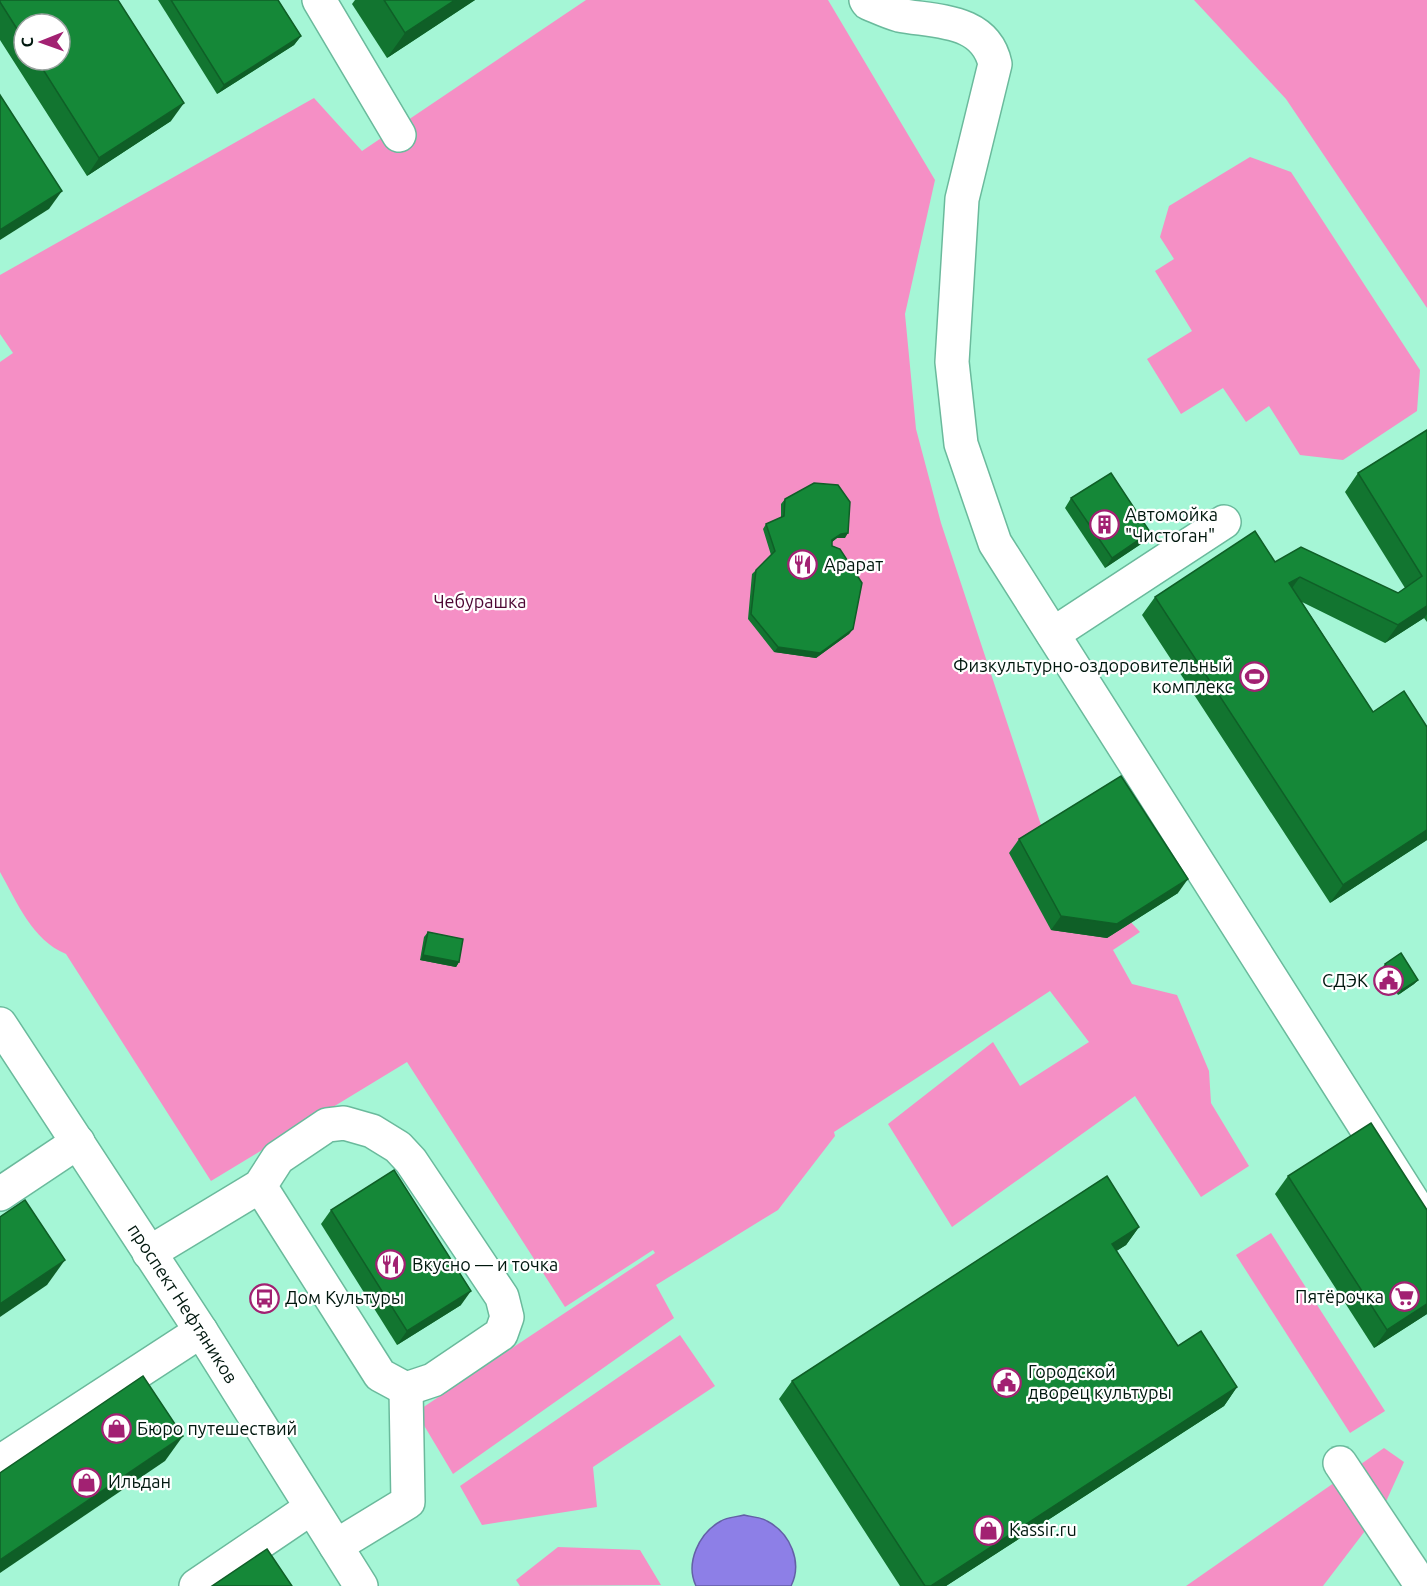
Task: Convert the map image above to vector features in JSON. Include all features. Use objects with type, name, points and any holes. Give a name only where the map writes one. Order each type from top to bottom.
[{"type":"main road","points":[[319,0],[399,135]]},
{"type":"main road","points":[[866,0],[868,3],[898,15],[932,18],[961,26],[983,40],[992,52],[995,64],[962,199],[952,362],[961,444],[995,543],[1427,1224]]},
{"type":"main road","points":[[1053,634],[1224,522]]},
{"type":"main road","name":"проспект Нефтяников","points":[[0,1024],[201,1331],[362,1586]]},
{"type":"main road","points":[[149,1253],[260,1186],[278,1158],[327,1125],[344,1123],[372,1131],[398,1148],[411,1161],[502,1297],[507,1317],[501,1334],[433,1380],[406,1389],[380,1375],[260,1186]]},
{"type":"main road","points":[[0,1194],[78,1142]]},
{"type":"main road","points":[[0,1462],[201,1331]]},
{"type":"main road","points":[[336,1546],[408,1502],[406,1389]]},
{"type":"main road","points":[[1340,1463],[1414,1577]]},
{"type":"main road","points":[[196,1586],[311,1508]]},
{"type":"green space","name":"Чебурашка","points":[[586,0],[828,0],[935,180],[905,314],[916,429],[941,523],[1041,825],[1140,932],[1113,950],[1132,984],[1177,995],[1209,1071],[1211,1103],[1249,1166],[1201,1197],[1135,1096],[952,1227],[888,1124],[993,1042],[1020,1086],[1089,1042],[1050,991],[834,1132],[835,1136],[778,1210],[656,1285],[674,1318],[453,1474],[416,1412],[655,1253],[653,1250],[565,1307],[407,1062],[211,1181],[66,954],[44,940],[27,919],[0,872],[0,362],[13,353],[0,334],[0,275],[314,98],[362,151]]},
{"type":"green space","points":[[1194,0],[1427,0],[1427,308],[1286,99]]},
{"type":"green space","points":[[1250,157],[1291,172],[1420,370],[1417,411],[1343,460],[1300,455],[1269,406],[1246,422],[1223,388],[1181,414],[1147,359],[1192,331],[1155,271],[1174,259],[1160,237],[1169,206]]},
{"type":"green space","points":[[1271,1233],[1385,1411],[1350,1433],[1236,1255]]},
{"type":"green space","points":[[680,1335],[715,1386],[593,1467],[597,1507],[482,1525],[460,1486]]},
{"type":"green space","points":[[1384,1448],[1404,1462],[1384,1506],[1323,1586],[1186,1586]]},
{"type":"green space","points":[[558,1547],[640,1550],[661,1585],[520,1586],[516,1580]]},
{"type":"shaded area","points":[[744,1515],[767,1521],[775,1526],[788,1541],[796,1567],[791,1586],[696,1586],[692,1568],[693,1558],[706,1533],[721,1521]]},
{"type":"building","points":[[0,0],[118,0],[184,103],[99,158],[45,72],[72,72],[72,12],[12,12],[12,21]]},
{"type":"building","points":[[171,0],[278,0],[301,36],[224,85]]},
{"type":"building","points":[[384,0],[455,0],[405,33]]},
{"type":"building","points":[[0,95],[62,191],[0,230]]},
{"type":"building","name":"Физкультурно-оздоровительный комплекс","points":[[1427,430],[1427,606],[1398,625],[1300,577],[1289,583],[1373,712],[1404,691],[1427,727],[1427,830],[1343,885],[1155,597],[1255,531],[1275,562],[1301,547],[1398,593],[1422,576],[1358,473]]},
{"type":"building","name":"Автомойка \"Чистоган\"","points":[[1111,473],[1150,532],[1112,558],[1071,498]]},
{"type":"building","name":"Арарат","points":[[814,483],[838,485],[850,502],[848,533],[841,534],[832,540],[832,546],[840,549],[862,583],[853,629],[820,653],[778,647],[751,614],[756,570],[775,551],[766,524],[784,516],[785,499]]},
{"type":"building","points":[[1121,776],[1188,879],[1117,924],[1061,916],[1019,839]]},
{"type":"building","points":[[428,932],[463,939],[459,962],[423,955]]},
{"type":"building","points":[[1401,953],[1418,980],[1402,990],[1385,964]]},
{"type":"building","points":[[1371,1123],[1427,1210],[1427,1304],[1387,1330],[1288,1176]]},
{"type":"building","name":"Вкусно — и точка","points":[[394,1170],[471,1291],[407,1331],[331,1210]]},
{"type":"building","name":"Городской дворец культуры","points":[[1107,1176],[1139,1227],[1112,1244],[1178,1346],[1201,1331],[1237,1387],[931,1586],[925,1586],[792,1381]]},
{"type":"building","points":[[25,1200],[65,1260],[0,1304],[0,1217]]},
{"type":"building","points":[[143,1376],[183,1436],[0,1560],[0,1473]]},
{"type":"building","points":[[267,1549],[292,1586],[212,1586]]},
{"type":"place","name":"Автомойка \"Чистоган\"","points":[[1104,525]]},
{"type":"place","name":"Арарат","points":[[803,565]]},
{"type":"place","name":"Физкультурно-оздоровительный комплекс","points":[[1254,676]]},
{"type":"place","name":"СДЭК","points":[[1389,981]]},
{"type":"place","name":"Вкусно — и точка","points":[[391,1265]]},
{"type":"place","name":"Пятёрочка","points":[[1405,1297]]},
{"type":"place","name":"Дом Культуры","points":[[264,1298]]},
{"type":"place","name":"Городской дворец культуры","points":[[1007,1382]]},
{"type":"place","name":"Бюро путешествий","points":[[116,1429]]},
{"type":"place","name":"Ильдан","points":[[87,1482]]},
{"type":"place","name":"Kassir.ru","points":[[988,1530]]}]
